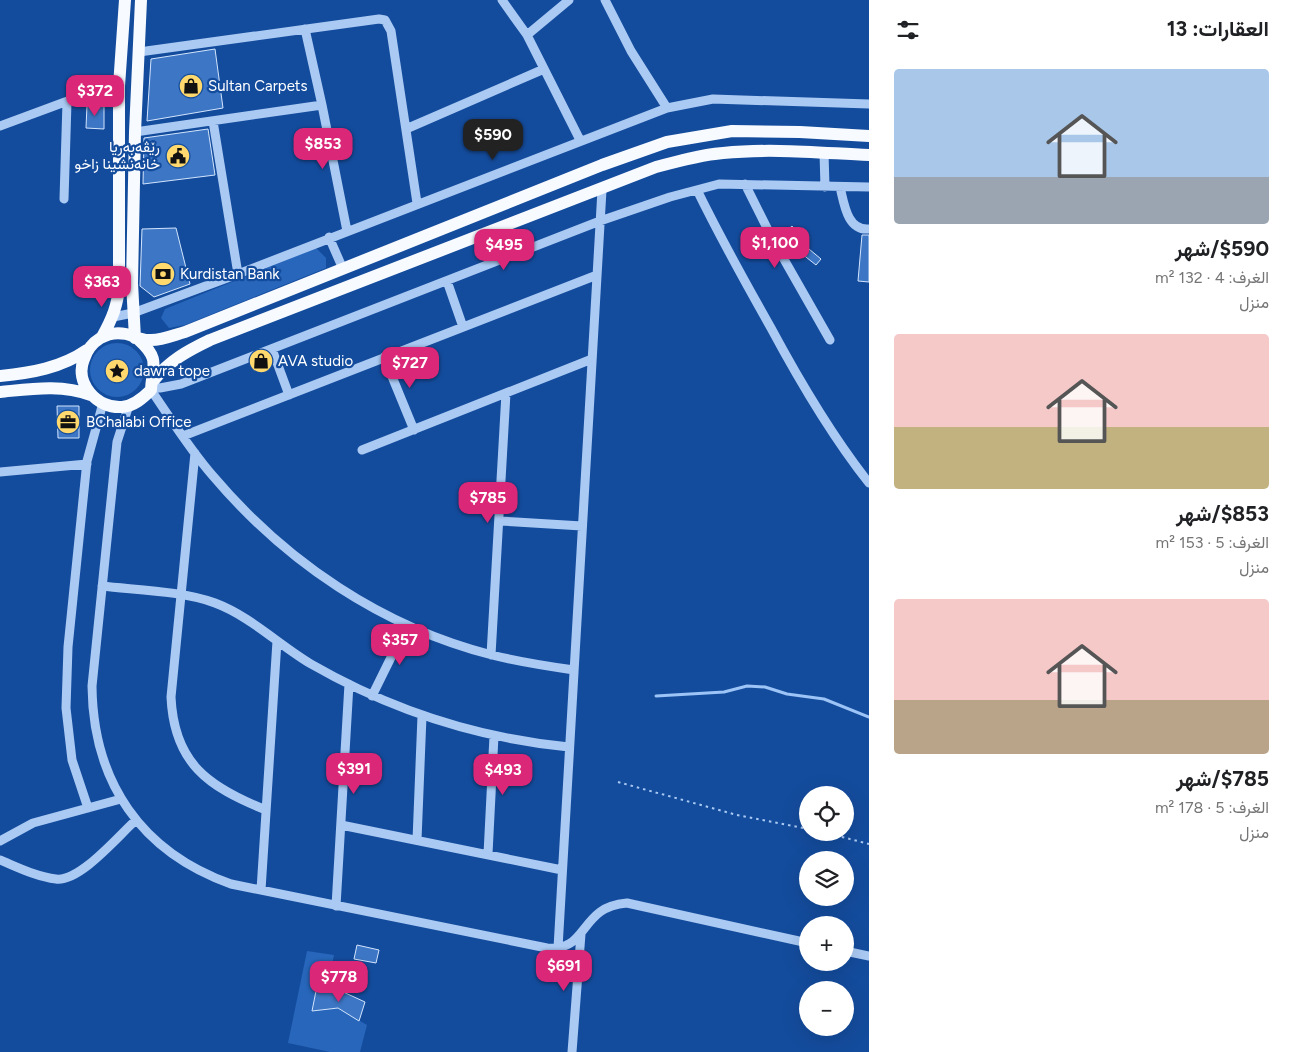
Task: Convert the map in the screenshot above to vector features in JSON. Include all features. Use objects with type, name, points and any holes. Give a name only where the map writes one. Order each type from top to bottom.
[{"type":"main road","points":[[0,376],[31,373],[63,363],[87,350],[102,337],[113,317],[118,301],[119,285],[120,86],[125,0]]},
{"type":"main road","points":[[141,0],[135,132],[133,313],[137,339],[147,348],[153,358],[155,369],[152,386]]},
{"type":"main road","points":[[102,337],[119,333],[137,339],[152,340],[185,332],[602,165],[667,142],[732,131],[869,136]]},
{"type":"main road","points":[[0,392],[62,388],[80,390],[103,404],[112,406],[128,405],[140,400],[164,368],[177,357],[210,340],[602,190],[656,167],[695,157],[724,153],[766,151],[869,155]]},
{"type":"main road","points":[[87,350],[82,361],[82,373],[84,385],[91,395]]},
{"type":"street","points":[[502,0],[527,35],[580,140]]},
{"type":"street","points":[[527,35],[569,0]]},
{"type":"street","points":[[605,0],[631,51],[667,108]]},
{"type":"street","points":[[138,52],[379,20],[388,24],[417,203]]},
{"type":"street","points":[[305,29],[347,231]]},
{"type":"street","points":[[406,129],[544,70]]},
{"type":"street","points":[[0,126],[100,89],[120,86]]},
{"type":"street","points":[[113,317],[133,313],[238,274],[329,237],[667,108],[713,99],[869,104]]},
{"type":"street","points":[[64,199],[67,102]]},
{"type":"street","points":[[135,132],[322,105]]},
{"type":"street","points":[[213,121],[238,274]]},
{"type":"street","points":[[824,153],[825,187]]},
{"type":"street","points":[[152,386],[160,388],[181,384],[600,221],[696,190],[719,184],[825,187],[869,186]]},
{"type":"street","points":[[745,184],[772,240],[830,340]]},
{"type":"street","points":[[840,187],[847,215],[853,223],[863,230],[869,229]]},
{"type":"street","points":[[558,948],[602,190]]},
{"type":"street","points":[[696,190],[785,354],[825,421],[869,483]]},
{"type":"street","points":[[329,237],[343,269]]},
{"type":"street","points":[[183,436],[597,275]]},
{"type":"street","points":[[447,281],[462,327]]},
{"type":"street","points":[[272,349],[289,395]]},
{"type":"street","points":[[384,357],[414,430]]},
{"type":"street","points":[[362,450],[592,359]]},
{"type":"street","points":[[152,386],[183,436],[212,475],[244,511],[279,544],[317,574],[358,600],[407,625],[445,641],[491,655],[532,664],[574,670]]},
{"type":"street","points":[[491,655],[506,393]]},
{"type":"street","points":[[88,808],[72,760],[66,708],[69,628],[87,464],[89,450],[103,404]]},
{"type":"street","points":[[128,405],[117,442],[92,686],[92,706],[98,745],[104,764],[121,799],[136,820],[160,845],[194,868],[231,884],[547,948],[567,946],[602,911],[618,904],[627,903],[799,940]]},
{"type":"street","points":[[195,453],[171,697],[177,733],[190,759],[210,782],[230,796],[266,810]]},
{"type":"street","points":[[0,472],[87,464]]},
{"type":"street","points":[[500,521],[582,526]]},
{"type":"street","points":[[102,586],[200,598],[222,606],[310,663],[372,696],[422,716],[494,736],[530,743],[569,747]]},
{"type":"street","points":[[372,696],[407,625]]},
{"type":"street","points":[[261,890],[277,641]]},
{"type":"street","points":[[336,906],[349,684]]},
{"type":"street","points":[[417,840],[422,716]]},
{"type":"street","points":[[488,854],[494,736]]},
{"type":"street","points":[[0,841],[33,823],[121,799]]},
{"type":"street","points":[[0,860],[49,878],[67,878],[84,868],[136,820]]},
{"type":"street","points":[[340,825],[562,870]]},
{"type":"street","points":[[572,1052],[581,934]]},
{"type":"street","points":[[854,953],[869,956]]},
{"type":"path","points":[[618,782],[737,815],[799,827]]},
{"type":"path","points":[[854,840],[869,844]]},
{"type":"shaded area","points":[[316,248],[326,258],[326,268],[185,325],[169,328],[161,318],[165,309]]},
{"type":"shaded area","points":[[117,343],[127,345],[136,351],[142,360],[144,370],[142,380],[136,389],[127,395],[117,397],[107,395],[98,389],[92,380],[90,370],[92,360],[98,351],[107,345]]},
{"type":"shaded area","points":[[307,951],[334,955],[331,970],[342,973],[337,991],[316,991],[312,1011],[338,1008],[367,1025],[360,1052],[330,1052],[288,1043]]},
{"type":"building","points":[[215,49],[223,108],[147,121],[151,59]]},
{"type":"building","points":[[87,105],[104,106],[104,129],[86,128]]},
{"type":"building","name":"رێڤه‌به‌ريا خانه‌نشينا زاخو","points":[[208,129],[215,175],[143,184],[144,138]]},
{"type":"building","points":[[792,226],[805,240],[803,244],[821,259],[816,265],[797,250],[784,233]]},
{"type":"building","points":[[176,228],[190,284],[154,297],[140,286],[142,229]]},
{"type":"building","points":[[862,235],[869,235],[869,282],[858,281]]},
{"type":"building","name":"BChalabi Office","points":[[57,406],[79,406],[79,438],[58,438]]},
{"type":"building","points":[[357,945],[379,950],[376,963],[354,959]]},
{"type":"building","points":[[316,991],[341,991],[365,1002],[359,1021],[338,1008],[312,1011]]},
{"type":"waterway","points":[[656,696],[724,692],[747,686],[765,687],[787,694],[824,699],[869,717]]},
{"type":"place","name":"Sultan Carpets","points":[[191,86]]},
{"type":"place","name":"رێڤه‌به‌ريا خانه‌نشينا زاخو","points":[[178,156]]},
{"type":"place","name":"Kurdistan Bank","points":[[163,274]]},
{"type":"place","name":"AVA studio","points":[[261,361]]},
{"type":"place","name":"dawra tope","points":[[117,371]]},
{"type":"place","name":"BChalabi Office","points":[[68,422]]}]
